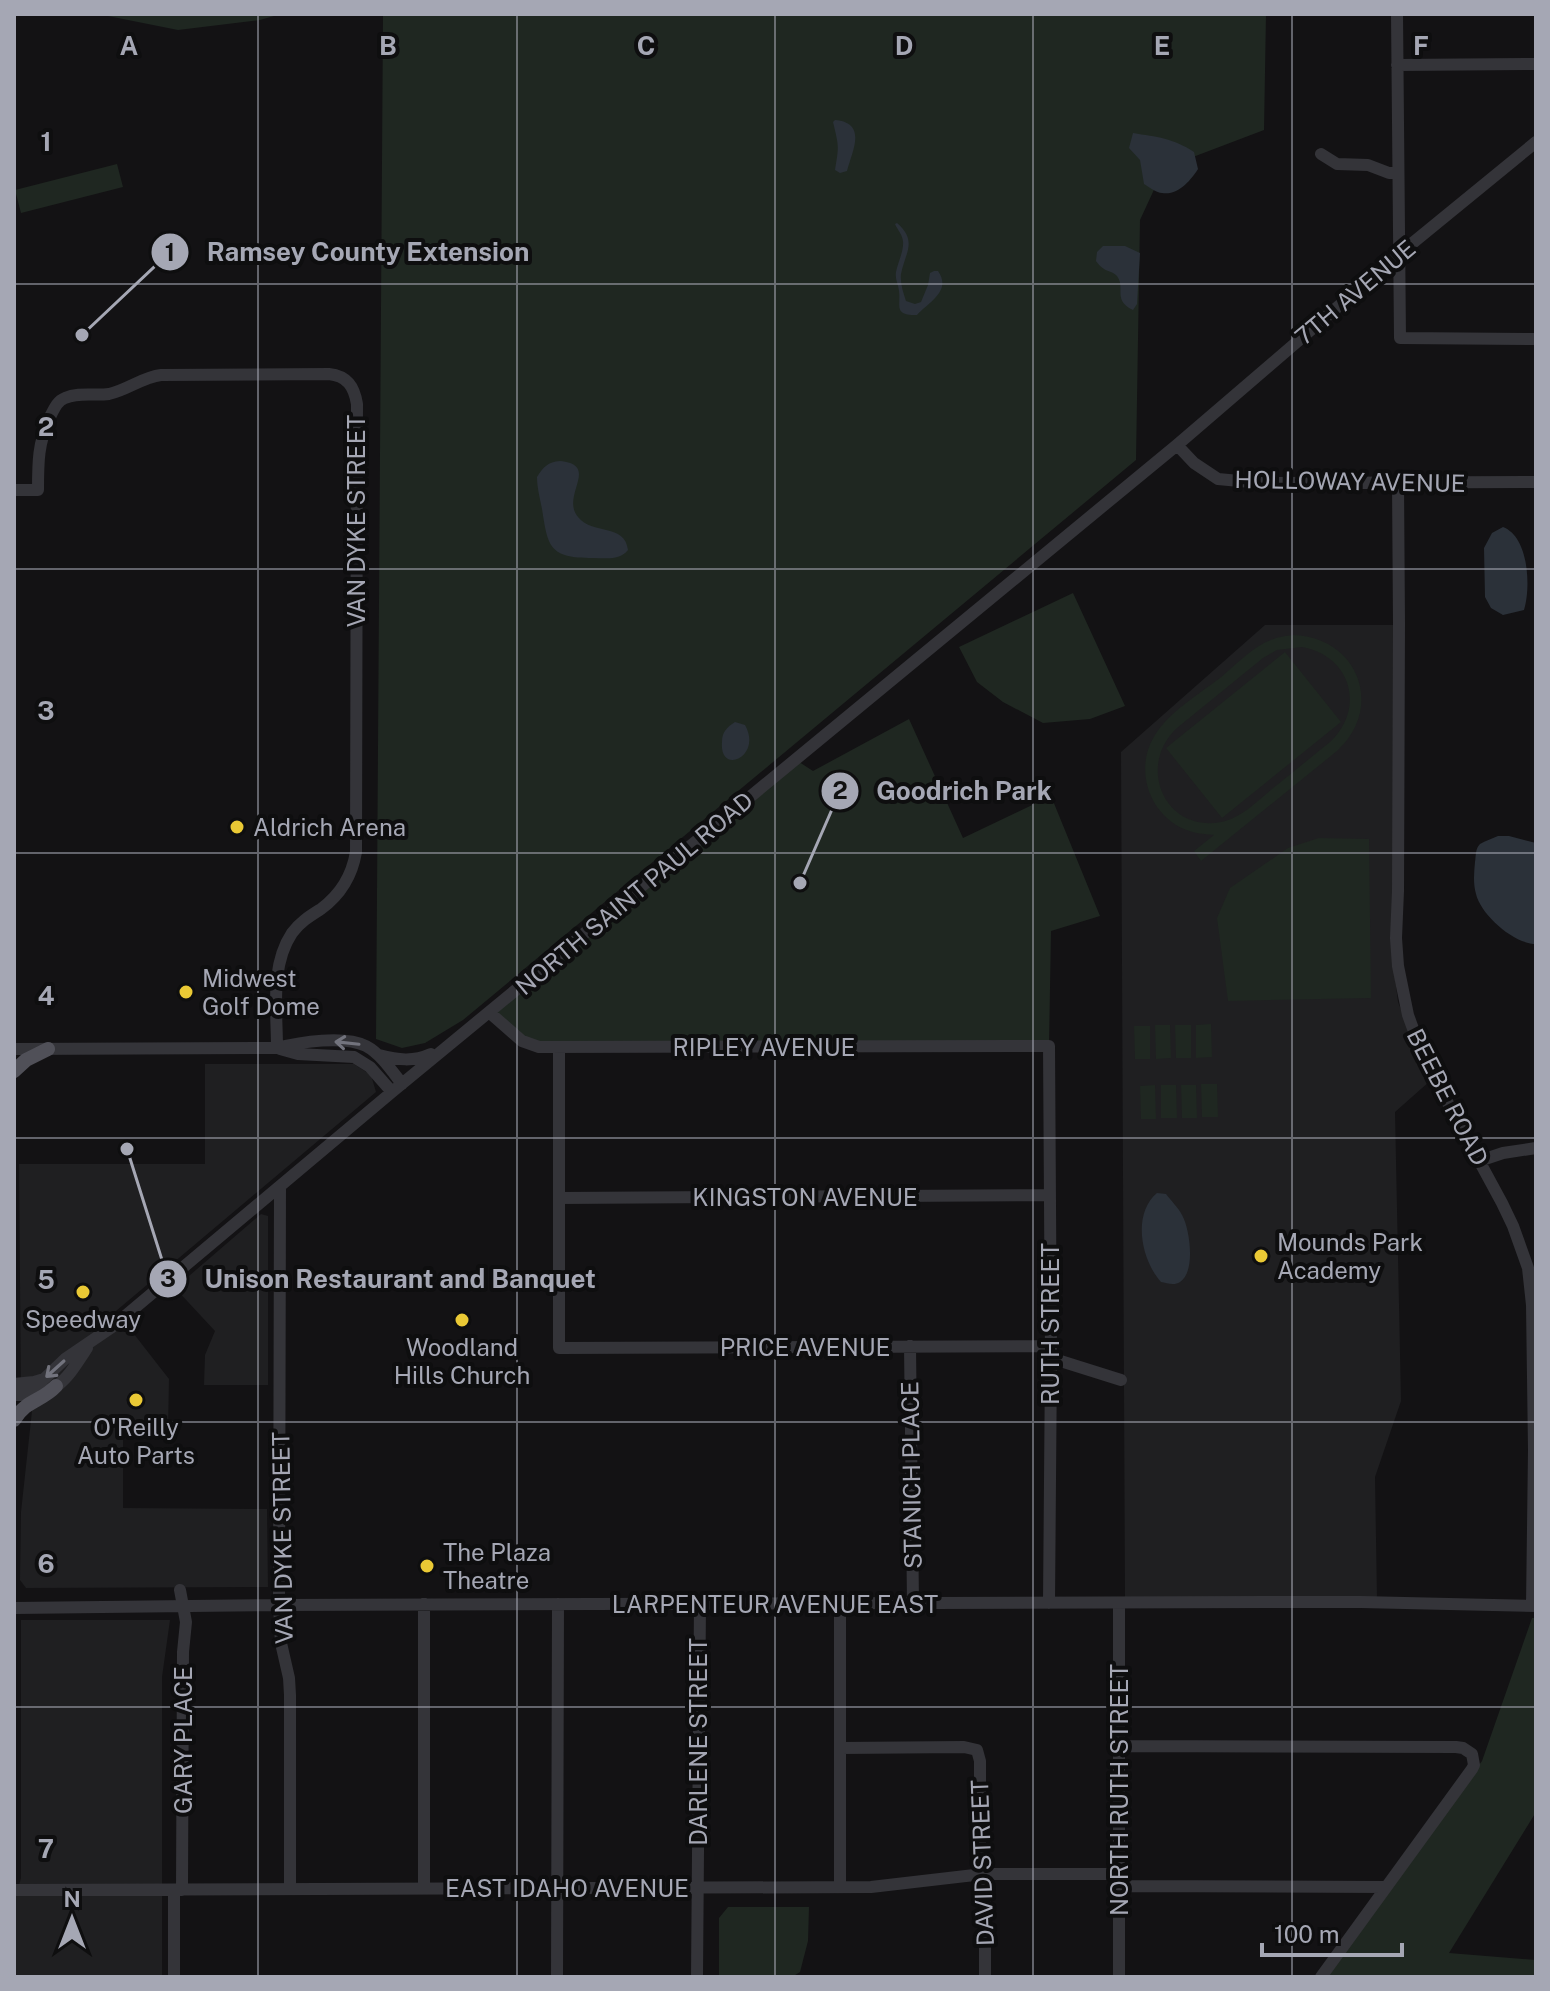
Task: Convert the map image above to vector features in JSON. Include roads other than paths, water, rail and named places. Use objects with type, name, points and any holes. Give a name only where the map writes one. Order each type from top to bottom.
[{"type":"main road","points":[[14,1071],[30,1057],[48,1049]]},
{"type":"main road","points":[[14,1420],[24,1406],[49,1394],[56,1386]]},
{"type":"street","points":[[1397,14],[1400,338],[1536,339]]},
{"type":"street","points":[[1397,65],[1536,64]]},
{"type":"street","name":"7TH AVENUE","points":[[1177,445],[1398,255],[1536,142]]},
{"type":"street","points":[[1321,154],[1337,164],[1368,165],[1398,173]]},
{"type":"street","name":"VAN DYKE STREET","points":[[14,490],[38,490],[43,432],[57,404],[66,397],[108,394],[161,375],[329,374],[343,378],[354,389],[357,404],[356,852],[343,887],[327,904],[304,920],[281,954],[277,978],[277,1048]]},
{"type":"street","name":"HOLLOWAY AVENUE","points":[[1177,445],[1194,463],[1218,479],[1261,483],[1536,482]]},
{"type":"street","name":"NORTH SAINT PAUL ROAD","points":[[14,1384],[44,1379],[65,1359],[91,1343],[1177,445]]},
{"type":"street","name":"BEEBE ROAD","points":[[1398,483],[1398,966],[1408,1015],[1424,1059],[1513,1226],[1532,1268],[1534,1606]]},
{"type":"street","name":"RIPLEY AVENUE","points":[[490,1013],[522,1041],[539,1047],[1049,1046]]},
{"type":"street","points":[[14,1049],[277,1048],[298,1042],[343,1041],[364,1045],[376,1054],[397,1088]]},
{"type":"street","name":"RUTH STREET","points":[[1049,1046],[1049,1603]]},
{"type":"street","points":[[277,1048],[298,1054],[347,1056],[360,1060],[397,1088]]},
{"type":"street","points":[[376,1054],[399,1060],[419,1059],[445,1048]]},
{"type":"street","points":[[559,1048],[559,1198]]},
{"type":"street","points":[[1479,1161],[1503,1153],[1536,1148]]},
{"type":"street","name":"VAN DYKE STREET","points":[[280,1186],[279,1605],[281,1643],[290,1695],[290,1889]]},
{"type":"street","name":"KINGSTON AVENUE","points":[[559,1198],[1050,1195]]},
{"type":"street","name":"PRICE AVENUE","points":[[559,1198],[559,1348],[910,1346],[1050,1352],[1121,1380]]},
{"type":"street","name":"NORTH SAINT PAUL ROAD","points":[[56,1386],[91,1343]]},
{"type":"street","name":"STANICH PLACE","points":[[910,1346],[913,1603]]},
{"type":"street","points":[[14,1395],[40,1394],[56,1386]]},
{"type":"street","name":"GARY PLACE","points":[[174,1977],[186,1622],[180,1590]]},
{"type":"street","name":"LARPENTEUR AVENUE EAST","points":[[14,1608],[1361,1602],[1534,1606]]},
{"type":"street","name":"DARLENE STREET","points":[[697,1977],[700,1603]]},
{"type":"street","name":"NORTH RUTH STREET","points":[[1119,1603],[1119,1977]]},
{"type":"street","points":[[424,1604],[424,1889]]},
{"type":"street","points":[[557,1977],[558,1604]]},
{"type":"street","points":[[840,1604],[840,1887]]},
{"type":"street","points":[[1120,1746],[1456,1747],[1472,1754],[1472,1769],[1321,1977]]},
{"type":"street","name":"DAVID STREET","points":[[840,1748],[964,1747],[977,1750],[980,1761],[980,1861],[985,1884],[985,1977]]},
{"type":"street","name":"EAST IDAHO AVENUE","points":[[14,1890],[871,1887],[983,1874],[1386,1887]]},
{"type":"place","name":"Ramsey County Extension","points":[[82,335]]},
{"type":"place","name":"Aldrich Arena","points":[[237,827]]},
{"type":"place","name":"Goodrich Park","points":[[800,883]]},
{"type":"place","name":"Midwest Golf Dome","points":[[186,992]]},
{"type":"place","name":"Unison Restaurant and Banquet","points":[[127,1149]]},
{"type":"place","name":"Mounds Park Academy","points":[[1261,1256]]},
{"type":"place","name":"Speedway","points":[[83,1292]]},
{"type":"place","name":"Woodland Hills Church","points":[[462,1320]]},
{"type":"place","name":"O'Reilly Auto Parts","points":[[136,1400]]},
{"type":"place","name":"The Plaza Theatre","points":[[427,1566]]}]
